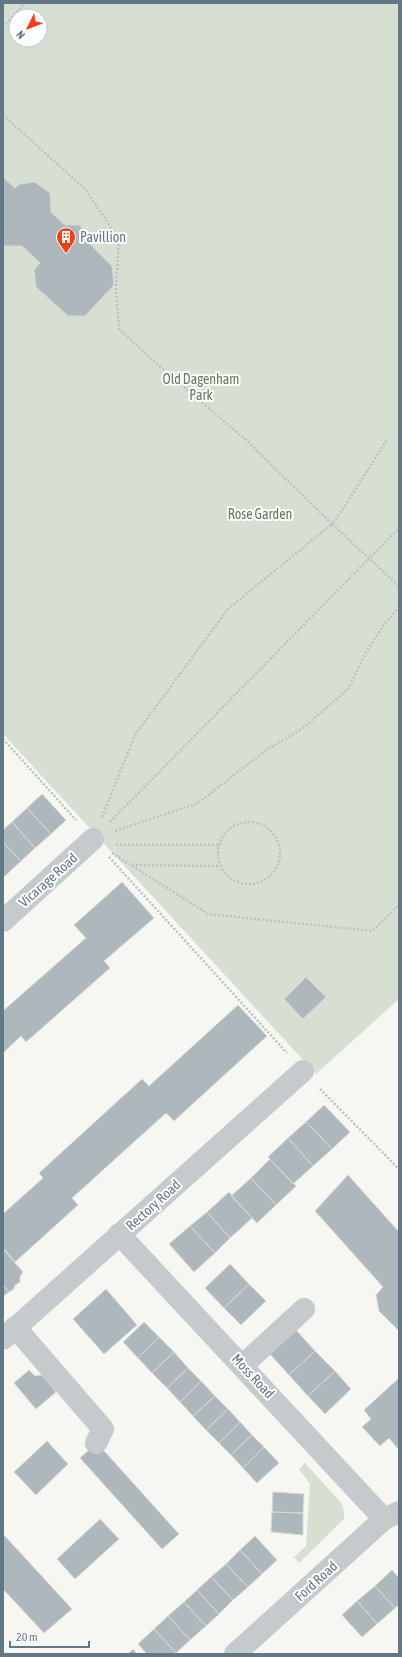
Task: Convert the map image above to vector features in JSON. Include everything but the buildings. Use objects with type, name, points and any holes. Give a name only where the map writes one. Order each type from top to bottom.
[{"type":"street","name":"Vicarage Road","points":[[3,920],[96,842]]},
{"type":"street","name":"Rectory Road","points":[[9,1333],[303,1071]]},
{"type":"street","name":"Moss Road","points":[[120,1234],[243,1365],[392,1516]]},
{"type":"street","points":[[243,1365],[304,1309]]},
{"type":"street","points":[[9,1333],[103,1429],[96,1443]]},
{"type":"street","name":"Ford Road","points":[[247,1650],[392,1516]]},
{"type":"path","points":[[3,27],[26,3]]},
{"type":"path","points":[[3,115],[85,189],[120,239],[116,288],[119,329],[158,365],[246,440],[332,524],[399,586]]},
{"type":"path","points":[[96,842],[136,735],[228,609],[332,524],[388,438]]},
{"type":"path","points":[[96,842],[368,558],[399,528]]},
{"type":"path","points":[[96,842],[198,803],[265,752],[303,728],[348,689],[365,654],[383,626],[399,607]]},
{"type":"path","points":[[3,739],[303,1071],[399,1170]]},
{"type":"path","points":[[242,823],[252,823],[262,826],[271,832],[277,841],[280,851],[276,869],[270,877],[262,882],[243,884],[226,874],[221,866],[219,856],[220,845],[224,836],[232,828],[242,823]]},
{"type":"path","points":[[96,842],[220,845]]},
{"type":"path","points":[[96,842],[208,914],[372,931],[399,905]]},
{"type":"path","points":[[131,865],[221,866]]},
{"type":"green space","name":"Old Dagenham Park","points":[[3,3],[399,3],[399,999],[316,1074],[3,734]]},
{"type":"green space","points":[[305,1463],[342,1504],[344,1519],[299,1563],[294,1557],[306,1546],[310,1484],[299,1469]]},
{"type":"place","name":"Pavillion","points":[[66,254]]},
{"type":"park label","name":"Rose Garden","points":[[260,514]]}]
